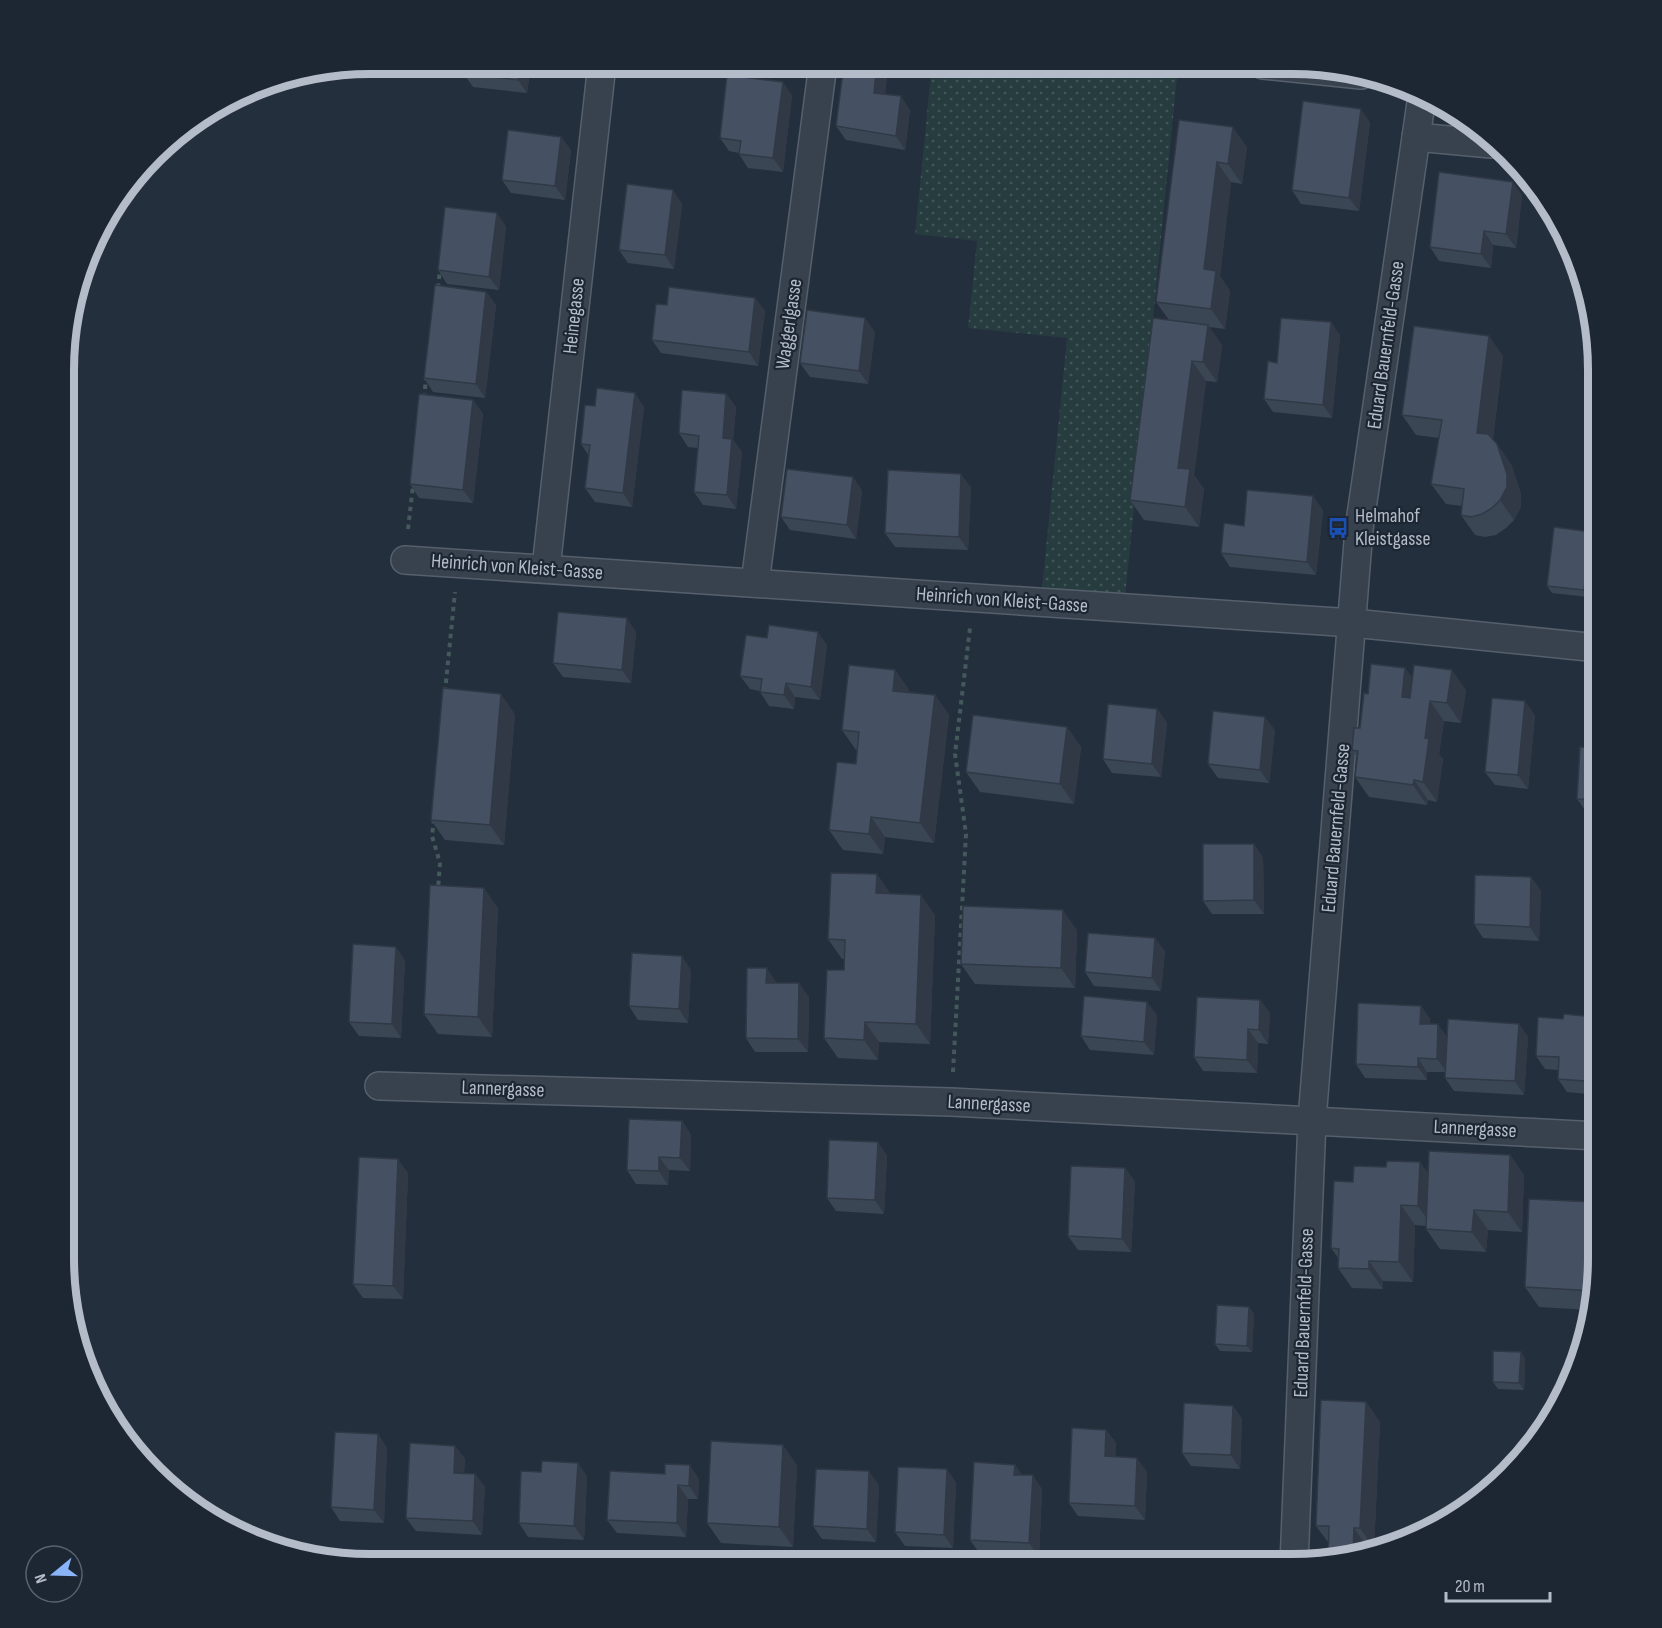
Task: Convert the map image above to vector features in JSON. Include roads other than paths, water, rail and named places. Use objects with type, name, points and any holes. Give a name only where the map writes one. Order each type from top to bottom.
[{"type":"street","name":"Heinegasse","points":[[546,568],[601,74]]},
{"type":"street","name":"Waggerlgasse","points":[[754,583],[822,74]]},
{"type":"street","name":"Eduard Bauernfeld-Gasse","points":[[1294,1554],[1312,1120],[1359,529],[1421,103]]},
{"type":"street","points":[[1416,137],[1483,143]]},
{"type":"street","name":"Heinrich von Kleist-Gasse","points":[[405,560],[1353,623],[1588,647]]},
{"type":"street","name":"Lannergasse","points":[[380,1086],[951,1102],[1588,1135]]},
{"type":"place","name":"Helmahof Kleistgasse","points":[[1338,528]]}]
